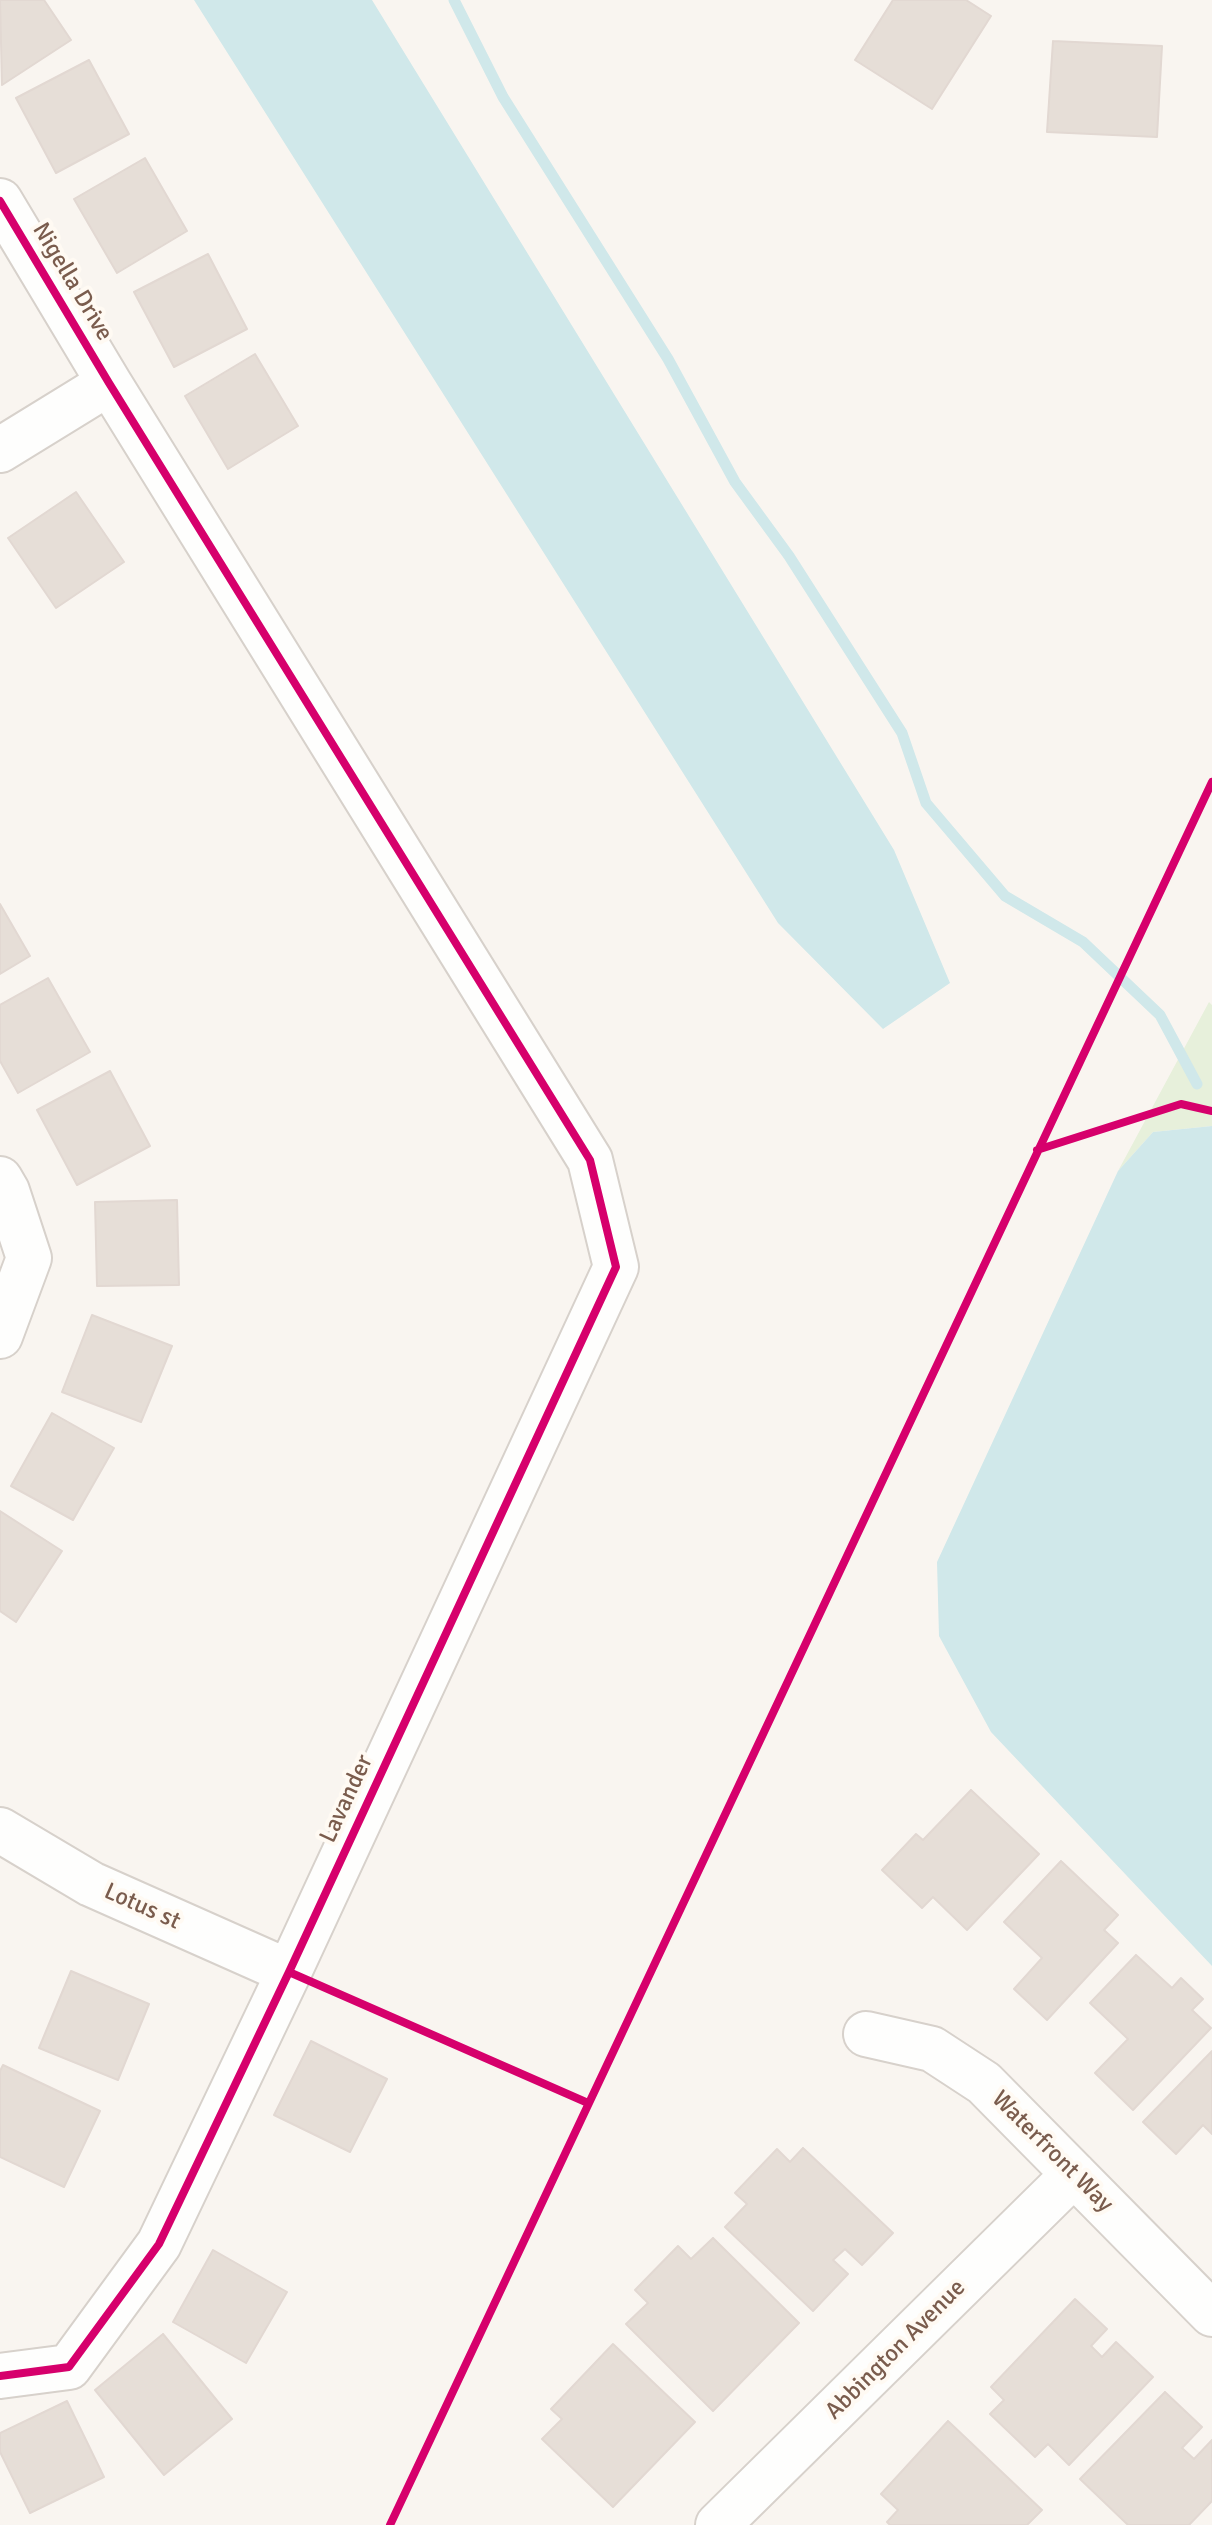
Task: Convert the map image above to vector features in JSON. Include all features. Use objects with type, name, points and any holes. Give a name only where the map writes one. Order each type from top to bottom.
[{"type":"street","name":"Nigella Drive","points":[[0,201],[109,383],[590,1160]]},
{"type":"street","points":[[0,450],[109,383]]},
{"type":"street","name":"Lavander","points":[[0,2376],[69,2367],[150,2256],[166,2229],[289,1972],[616,1267],[590,1160]]},
{"type":"street","points":[[0,1179],[7,1191],[29,1258],[0,1336]]},
{"type":"street","name":"Lotus st","points":[[0,1830],[91,1884],[289,1972]]},
{"type":"street","name":"Waterfront Way","points":[[866,2034],[932,2049],[984,2083],[1212,2314]]},
{"type":"street","name":"Abbington Avenue","points":[[718,2525],[1074,2174]]},
{"type":"green space","points":[[1209,1002],[1212,1005],[1212,1126],[1153,1132],[1118,1171]]},
{"type":"water","points":[[194,0],[372,0],[894,850],[950,983],[883,1029],[778,923]]},
{"type":"water","points":[[1212,1126],[1212,1966],[991,1732],[939,1636],[937,1562],[1118,1171],[1153,1132]]},
{"type":"building","points":[[0,0],[44,0],[71,40],[2,85]]},
{"type":"building","points":[[893,0],[966,0],[991,16],[932,109],[855,60]]},
{"type":"building","points":[[1053,41],[1162,46],[1157,137],[1047,132]]},
{"type":"building","points":[[89,60],[129,134],[56,173],[16,98]]},
{"type":"building","points":[[145,158],[187,231],[117,273],[74,199]]},
{"type":"building","points":[[208,254],[247,329],[174,367],[134,292]]},
{"type":"building","points":[[255,354],[298,426],[228,469],[185,396]]},
{"type":"building","points":[[76,492],[124,562],[56,608],[8,538]]},
{"type":"building","points":[[0,904],[30,956],[0,974]]},
{"type":"building","points":[[48,978],[90,1052],[18,1093],[0,1061],[0,1005]]},
{"type":"building","points":[[110,1071],[150,1146],[77,1185],[37,1110]]},
{"type":"building","points":[[177,1200],[179,1285],[97,1286],[95,1202]]},
{"type":"building","points":[[92,1315],[172,1346],[141,1422],[62,1392]]},
{"type":"building","points":[[52,1413],[114,1448],[73,1520],[11,1486]]},
{"type":"building","points":[[0,1511],[62,1551],[16,1622],[0,1611]]},
{"type":"building","points":[[971,1790],[1039,1854],[967,1930],[933,1897],[922,1908],[882,1870],[916,1834],[923,1840]]},
{"type":"building","points":[[1061,1861],[1118,1915],[1104,1930],[1118,1943],[1047,2020],[1014,1989],[1042,1958],[1004,1922]]},
{"type":"building","points":[[1136,1955],[1172,1988],[1181,1978],[1203,1999],[1192,2010],[1211,2028],[1133,2110],[1095,2073],[1128,2039],[1090,2003]]},
{"type":"building","points":[[71,1971],[149,2004],[118,2080],[39,2048]]},
{"type":"building","points":[[311,2041],[387,2079],[350,2152],[274,2115]]},
{"type":"building","points":[[1212,2051],[1212,2134],[1203,2125],[1176,2154],[1143,2122]]},
{"type":"building","points":[[3,2065],[100,2111],[64,2187],[0,2157],[0,2071]]},
{"type":"building","points":[[803,2148],[893,2233],[862,2265],[845,2249],[833,2260],[848,2274],[813,2311],[725,2227],[747,2204],[735,2193],[777,2149],[790,2162]]},
{"type":"building","points":[[713,2238],[799,2323],[713,2411],[626,2324],[648,2303],[635,2290],[678,2246],[691,2259]]},
{"type":"building","points":[[213,2250],[287,2292],[246,2363],[173,2322]]},
{"type":"building","points":[[1075,2299],[1107,2329],[1091,2346],[1102,2357],[1116,2342],[1153,2377],[1069,2465],[1048,2444],[1035,2457],[990,2414],[1004,2400],[991,2387]]},
{"type":"building","points":[[163,2334],[232,2419],[164,2475],[95,2390]]},
{"type":"building","points":[[613,2344],[695,2422],[613,2507],[542,2439],[562,2419],[551,2409]]},
{"type":"building","points":[[1165,2392],[1202,2427],[1182,2448],[1194,2459],[1212,2440],[1212,2501],[1189,2525],[1128,2525],[1080,2479]]},
{"type":"building","points":[[67,2401],[104,2477],[30,2513],[0,2452],[0,2433]]},
{"type":"building","points":[[948,2421],[1042,2510],[1027,2525],[890,2525],[887,2522],[898,2510],[881,2494]]},
{"type":"waterway","points":[[454,0],[503,97],[668,359],[735,482],[789,556],[902,733],[926,803],[1005,896],[1083,942],[1160,1015],[1197,1084]]},
{"type":"cycle path","points":[[0,201],[109,383],[590,1160],[616,1267],[289,1972],[159,2244],[69,2367],[0,2376]]},
{"type":"cycle path","points":[[390,2525],[1212,782]]},
{"type":"cycle path","points":[[1037,1150],[1181,1104],[1212,1111]]},
{"type":"cycle path","points":[[289,1972],[588,2103]]}]
